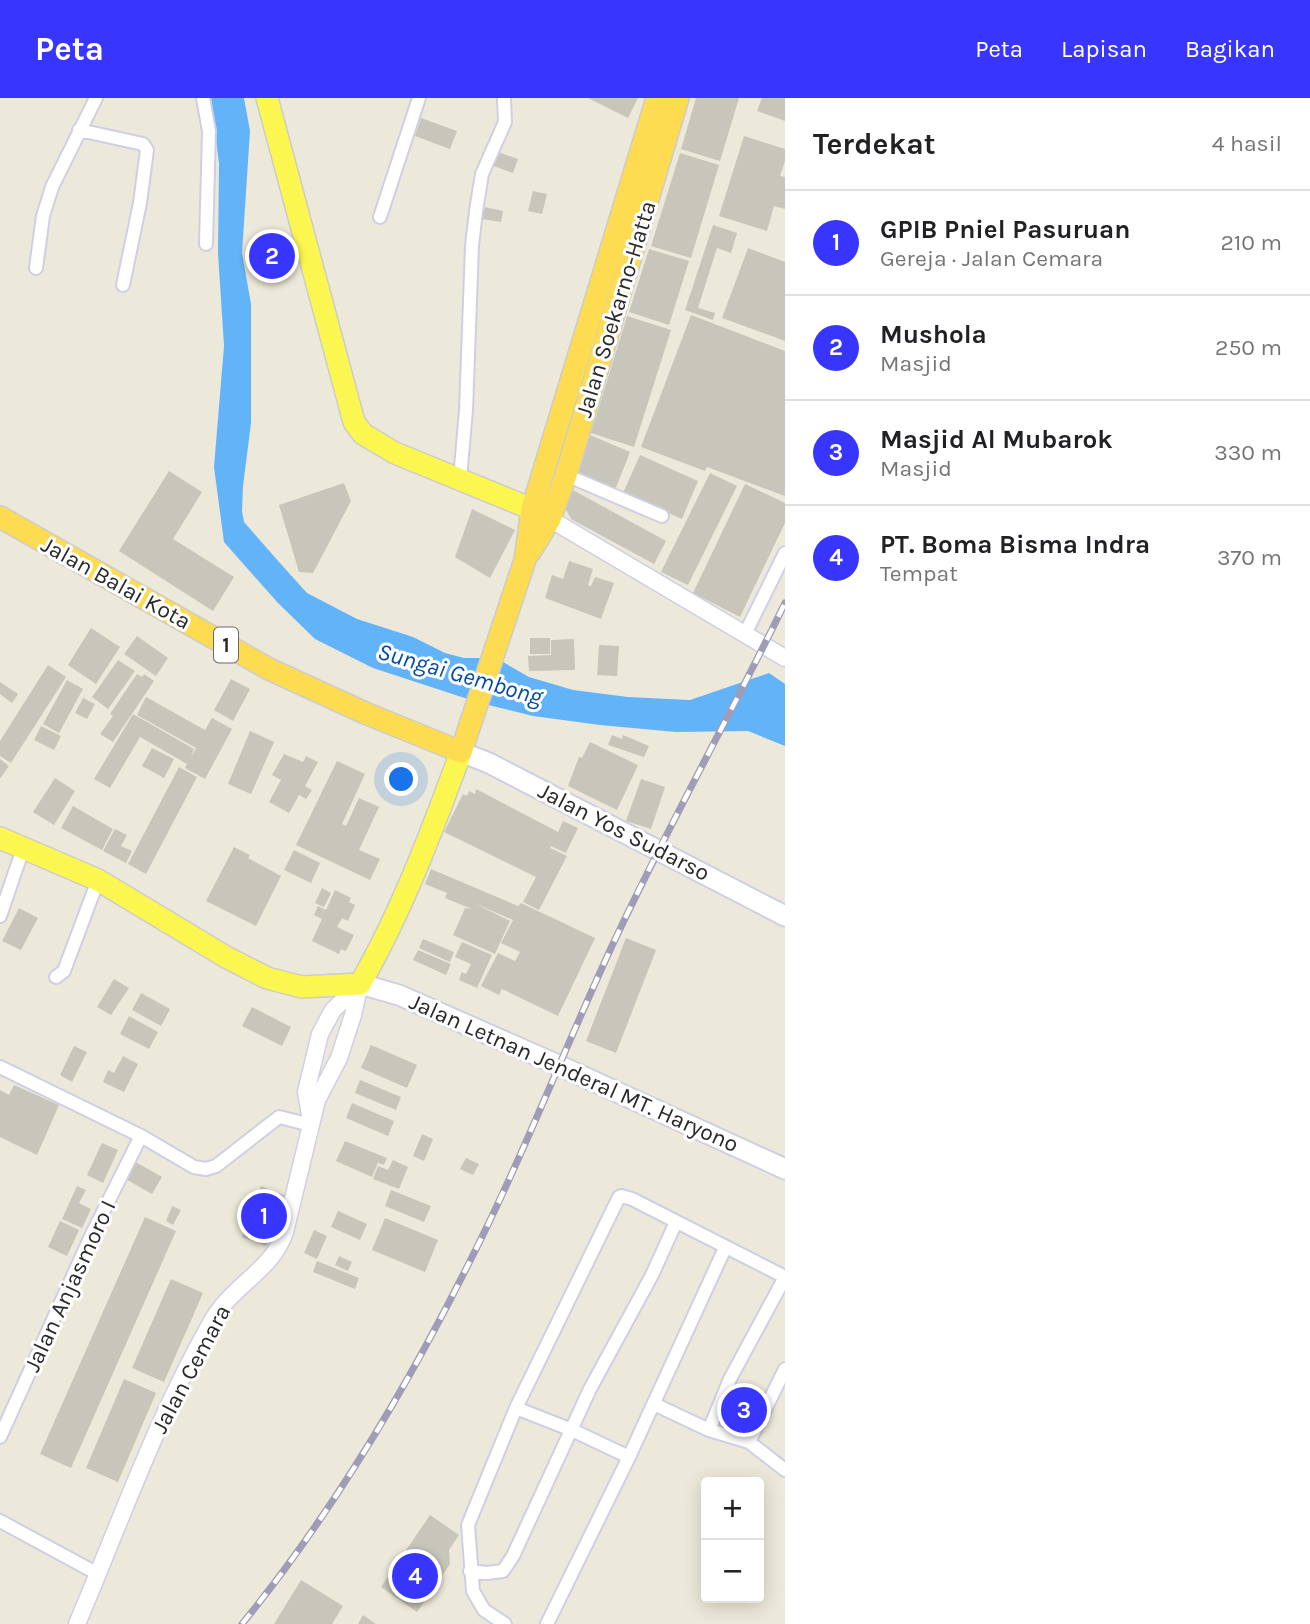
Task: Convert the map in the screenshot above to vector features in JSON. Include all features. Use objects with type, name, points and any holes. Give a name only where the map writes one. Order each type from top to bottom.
[{"type":"highway","name":"Jalan Soekarno-Hatta","points":[[541,514],[657,98]]},
{"type":"highway","name":"Jalan Soekarno-Hatta","points":[[541,514],[566,475],[678,98]]},
{"type":"highway","points":[[461,752],[541,514]]},
{"type":"highway","name":"Jalan Balai Kota","points":[[0,517],[269,669],[365,713],[461,752]]},
{"type":"main road","points":[[267,98],[354,422],[363,434],[376,443],[541,514]]},
{"type":"main road","points":[[0,838],[24,846],[98,880],[226,957],[267,978],[302,987],[360,984],[390,929],[428,840],[461,752]]},
{"type":"main road","name":"Jalan Yos Sudarso","points":[[461,752],[549,794],[785,916]]},
{"type":"main road","name":"Jalan Letnan Jenderal MT. Haryono","points":[[360,984],[412,1000],[785,1169]]},
{"type":"street","points":[[36,268],[43,216],[52,187],[96,98]]},
{"type":"street","points":[[203,98],[209,131],[206,244]]},
{"type":"street","points":[[380,217],[419,98]]},
{"type":"street","points":[[460,479],[468,385],[470,289],[475,223],[482,174],[505,122],[505,98]]},
{"type":"street","points":[[79,130],[143,144],[147,150],[140,203],[123,285]]},
{"type":"street","points":[[566,475],[662,516]]},
{"type":"street","points":[[541,514],[785,658]]},
{"type":"street","points":[[745,634],[785,553]]},
{"type":"street","points":[[0,916],[24,846]]},
{"type":"street","points":[[56,977],[64,971],[98,880]]},
{"type":"street","name":"Jalan Cemara","points":[[311,1125],[306,1092],[320,1034],[333,1010],[360,984]]},
{"type":"street","name":"Jalan Cemara","points":[[77,1624],[164,1415],[212,1320],[227,1298],[263,1268],[278,1251],[317,1100],[339,1058],[360,984]]},
{"type":"street","points":[[0,1067],[141,1136],[194,1167],[206,1169],[216,1166],[279,1117],[311,1125]]},
{"type":"street","name":"Jalan Anjasmoro I","points":[[0,1437],[92,1234],[141,1136]]},
{"type":"street","points":[[505,1624],[484,1610],[473,1591],[468,1525],[516,1408],[621,1196],[632,1199],[785,1277],[730,1379],[709,1430]]},
{"type":"street","points":[[470,1571],[500,1572],[506,1568],[590,1389],[652,1275],[676,1222]]},
{"type":"street","points":[[547,1624],[629,1457],[725,1248]]},
{"type":"street","points":[[749,1442],[785,1370]]},
{"type":"street","points":[[654,1404],[709,1430],[749,1442],[784,1467]]},
{"type":"street","points":[[516,1408],[629,1457]]},
{"type":"street","points":[[0,1521],[98,1574]]},
{"type":"water","name":"Sungai Gembong","points":[[211,98],[244,98],[250,131],[242,253],[251,304],[251,423],[242,511],[244,522],[279,562],[307,593],[357,619],[413,637],[445,653],[464,658],[496,658],[529,677],[573,690],[628,697],[690,700],[769,673],[785,684],[785,746],[748,731],[676,732],[600,725],[533,716],[480,703],[373,668],[315,639],[278,603],[224,542],[214,467],[224,346],[218,253],[219,164]]},
{"type":"building","points":[[588,98],[638,98],[628,118]]},
{"type":"building","points":[[696,98],[739,98],[720,161],[681,149]]},
{"type":"building","points":[[762,98],[785,98],[785,121],[757,111]]},
{"type":"building","points":[[421,118],[457,131],[450,149],[415,136]]},
{"type":"building","points":[[744,136],[785,149],[785,161],[780,176],[785,177],[785,209],[774,206],[767,231],[719,216]]},
{"type":"building","points":[[498,152],[518,159],[513,173],[494,166]]},
{"type":"building","points":[[680,153],[719,165],[691,258],[651,246]]},
{"type":"building","points":[[533,191],[547,194],[542,214],[528,211]]},
{"type":"building","points":[[485,207],[503,211],[501,222],[482,219]]},
{"type":"building","points":[[713,225],[737,233],[731,253],[717,248],[698,308],[715,313],[713,320],[685,310]]},
{"type":"building","points":[[287,244],[290,263],[256,268],[253,250]]},
{"type":"building","points":[[748,248],[785,262],[785,341],[722,318]]},
{"type":"building","points":[[649,249],[689,261],[669,325],[629,312]]},
{"type":"building","points":[[691,315],[785,351],[785,496],[707,467],[705,471],[641,447]]},
{"type":"building","points":[[627,316],[671,330],[634,447],[591,433]]},
{"type":"building","points":[[590,435],[630,452],[615,490],[575,473]]},
{"type":"building","points":[[640,455],[698,481],[682,519],[623,493]]},
{"type":"building","points":[[169,471],[202,492],[173,539],[234,577],[213,611],[119,551]]},
{"type":"building","points":[[710,473],[737,486],[688,585],[661,572]]},
{"type":"building","points":[[344,483],[351,501],[313,573],[299,572],[279,505]]},
{"type":"building","points":[[745,484],[785,503],[785,523],[740,617],[693,593]]},
{"type":"building","points":[[573,490],[666,541],[654,564],[571,519],[564,506]]},
{"type":"building","points":[[472,509],[515,530],[490,578],[455,557]]},
{"type":"building","points":[[569,561],[593,569],[588,585],[591,586],[595,577],[614,583],[601,619],[545,598],[552,575],[563,579]]},
{"type":"building","points":[[91,628],[120,647],[96,684],[68,665]]},
{"type":"building","points":[[137,636],[168,658],[156,676],[124,654]]},
{"type":"building","points":[[530,638],[550,638],[550,654],[530,654]]},
{"type":"building","points":[[574,639],[575,670],[529,671],[528,656],[551,655],[551,640]]},
{"type":"building","points":[[599,645],[619,646],[617,676],[597,675]]},
{"type":"building","points":[[118,660],[135,671],[108,709],[92,697]]},
{"type":"building","points":[[48,665],[66,677],[11,763],[0,756],[0,741]]},
{"type":"building","points":[[137,674],[142,677],[144,674],[154,681],[113,742],[100,734]]},
{"type":"building","points":[[231,679],[250,689],[233,721],[214,710]]},
{"type":"building","points":[[67,680],[83,689],[59,733],[43,724]]},
{"type":"building","points":[[0,682],[18,694],[12,703],[0,694]]},
{"type":"building","points":[[146,697],[205,730],[212,718],[232,729],[205,779],[185,768],[187,764],[140,737],[110,788],[94,779],[133,714],[194,749],[191,758],[196,748],[137,715]]},
{"type":"building","points":[[83,698],[95,704],[87,719],[75,713]]},
{"type":"building","points":[[41,726],[61,736],[54,750],[34,740]]},
{"type":"building","points":[[250,731],[274,742],[251,794],[228,784]]},
{"type":"building","points":[[612,735],[622,739],[623,735],[649,746],[644,757],[608,745]]},
{"type":"building","points":[[590,742],[638,765],[617,810],[568,786],[579,757],[582,758]]},
{"type":"building","points":[[152,748],[174,759],[164,778],[142,766]]},
{"type":"building","points":[[284,754],[303,762],[306,756],[318,762],[305,786],[312,790],[306,799],[299,795],[289,813],[269,802],[281,780],[272,775]]},
{"type":"building","points":[[0,759],[9,766],[0,779]]},
{"type":"building","points":[[337,761],[365,774],[342,824],[346,826],[359,798],[379,807],[359,850],[380,859],[370,880],[296,845]]},
{"type":"building","points":[[179,767],[197,777],[146,874],[128,864]]},
{"type":"building","points":[[55,778],[75,791],[54,825],[33,812]]},
{"type":"building","points":[[641,779],[665,787],[651,829],[626,821]]},
{"type":"building","points":[[476,789],[558,832],[563,821],[578,828],[566,853],[551,846],[550,848],[567,856],[539,910],[523,902],[536,877],[444,832],[463,794],[467,796],[469,791],[475,794]]},
{"type":"building","points":[[73,806],[113,829],[102,850],[61,828]]},
{"type":"building","points":[[115,829],[127,835],[121,846],[132,851],[126,863],[103,851]]},
{"type":"building","points":[[234,847],[281,876],[256,926],[206,901]]},
{"type":"building","points":[[294,850],[320,863],[311,883],[284,870]]},
{"type":"building","points":[[431,869],[518,906],[521,903],[595,938],[558,1016],[502,989],[499,995],[481,986],[498,953],[515,961],[520,952],[501,943],[513,920],[474,903],[510,921],[495,954],[453,935],[465,908],[472,909],[445,898],[447,893],[425,884]]},
{"type":"building","points":[[322,888],[331,893],[324,907],[315,903]]},
{"type":"building","points":[[335,890],[351,898],[349,902],[355,905],[348,921],[342,918],[337,927],[354,935],[346,951],[341,949],[339,954],[312,941],[322,919],[314,915],[318,906],[326,910]]},
{"type":"building","points":[[19,908],[38,918],[21,950],[2,941]]},
{"type":"building","points":[[626,938],[656,950],[616,1053],[586,1041]]},
{"type":"building","points":[[423,939],[454,952],[450,962],[419,948]]},
{"type":"building","points":[[462,942],[492,955],[477,988],[459,980],[462,972],[466,974],[471,964],[455,957]]},
{"type":"building","points":[[418,950],[451,964],[446,975],[413,960]]},
{"type":"building","points":[[114,979],[129,988],[111,1015],[97,1007]]},
{"type":"building","points":[[141,993],[170,1009],[161,1026],[132,1010]]},
{"type":"building","points":[[252,1007],[291,1027],[282,1046],[242,1026]]},
{"type":"building","points":[[129,1016],[158,1032],[149,1049],[120,1034]]},
{"type":"building","points":[[371,1045],[417,1065],[407,1088],[361,1068]]},
{"type":"building","points":[[74,1046],[87,1052],[72,1082],[60,1075]]},
{"type":"building","points":[[123,1056],[138,1064],[124,1092],[103,1082],[108,1070],[114,1073]]},
{"type":"building","points":[[360,1080],[401,1097],[396,1110],[355,1093]]},
{"type":"building","points":[[14,1085],[59,1105],[37,1155],[0,1137],[0,1090],[9,1095]]},
{"type":"building","points":[[352,1103],[394,1121],[388,1136],[346,1118]]},
{"type":"building","points":[[422,1134],[433,1139],[424,1161],[413,1156]]},
{"type":"building","points":[[345,1141],[387,1158],[384,1165],[378,1163],[372,1177],[336,1161]]},
{"type":"building","points":[[102,1143],[118,1150],[103,1183],[87,1175]]},
{"type":"building","points":[[466,1158],[479,1164],[473,1175],[460,1169]]},
{"type":"building","points":[[132,1160],[162,1177],[152,1194],[122,1177]]},
{"type":"building","points":[[393,1160],[408,1167],[399,1189],[373,1179],[378,1166],[388,1170]]},
{"type":"building","points":[[77,1186],[86,1190],[79,1203],[91,1209],[82,1228],[62,1219]]},
{"type":"building","points":[[261,1186],[286,1196],[266,1246],[242,1237]]},
{"type":"building","points":[[391,1190],[431,1206],[424,1222],[385,1206]]},
{"type":"building","points":[[172,1206],[181,1210],[173,1225],[166,1221]]},
{"type":"building","points":[[338,1211],[367,1224],[360,1240],[331,1227]]},
{"type":"building","points":[[145,1217],[176,1231],[71,1468],[40,1454]]},
{"type":"building","points":[[385,1218],[438,1240],[425,1272],[372,1250]]},
{"type":"building","points":[[60,1221],[79,1230],[67,1256],[48,1247]]},
{"type":"building","points":[[314,1230],[327,1236],[317,1259],[304,1253]]},
{"type":"building","points":[[339,1256],[352,1262],[348,1271],[335,1265]]},
{"type":"building","points":[[317,1261],[359,1278],[355,1289],[313,1272]]},
{"type":"building","points":[[171,1279],[203,1293],[164,1382],[132,1368]]},
{"type":"building","points":[[124,1379],[156,1393],[118,1482],[86,1468]]},
{"type":"building","points":[[735,1388],[765,1400],[752,1432],[722,1420]]},
{"type":"building","points":[[430,1515],[459,1535],[449,1550],[450,1564],[417,1612],[381,1587]]},
{"type":"building","points":[[301,1580],[343,1606],[332,1624],[274,1624]]},
{"type":"building","points":[[363,1615],[376,1624],[358,1624]]},
{"type":"railway","points":[[242,1624],[336,1496],[365,1451],[444,1312],[506,1186],[633,903],[785,603]]},
{"type":"place","name":"Mushola","points":[[272,256]]},
{"type":"place","name":"GPIB Pniel Pasuruan","points":[[264,1216]]},
{"type":"place","name":"Masjid Al Mubarok","points":[[744,1410]]},
{"type":"place","name":"PT. Boma Bisma Indra","points":[[415,1576]]}]
